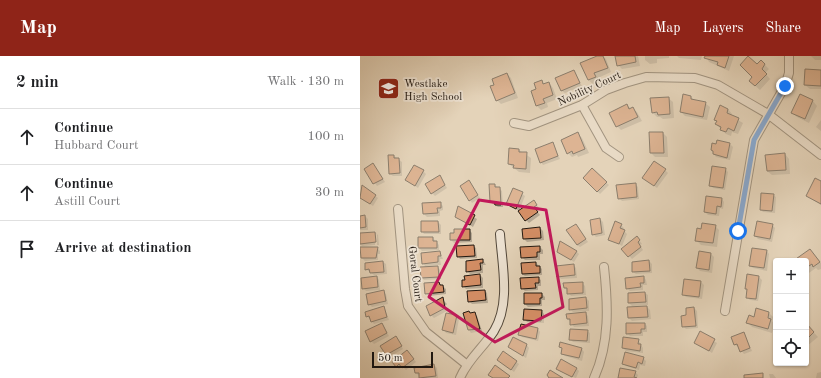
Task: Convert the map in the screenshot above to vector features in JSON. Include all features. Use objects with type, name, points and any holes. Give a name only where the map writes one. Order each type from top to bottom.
[{"type":"street","points":[[725,311],[751,152],[757,131],[787,79],[790,56]]},
{"type":"street","name":"Nobility Court","points":[[514,124],[529,126],[582,105],[606,90],[646,77],[668,76],[695,78],[718,85],[768,114],[821,155]]},
{"type":"street","points":[[582,105],[606,148],[619,157]]},
{"type":"street","name":"Goral Court","points":[[398,209],[405,289],[408,306],[426,332],[466,364]]},
{"type":"street","points":[[460,378],[466,364],[490,338],[500,320],[504,292],[500,234]]},
{"type":"street","points":[[594,378],[604,351],[607,331],[604,267]]},
{"type":"highlighted area","points":[[479,200],[546,210],[563,307],[495,342],[429,297]]},
{"type":"building","points":[[597,56],[603,56],[608,68],[594,73],[596,77],[588,80],[580,63]]},
{"type":"building","points":[[615,56],[635,56],[636,62],[617,66]]},
{"type":"building","points":[[705,56],[729,56],[725,68],[717,65],[718,62],[704,58]]},
{"type":"building","points":[[748,56],[757,64],[761,60],[765,64],[762,69],[767,74],[755,86],[749,81],[752,77],[740,65]]},
{"type":"building","points":[[805,69],[821,70],[821,86],[804,85]]},
{"type":"building","points":[[574,70],[580,83],[561,91],[555,78]]},
{"type":"building","points":[[507,73],[515,93],[496,101],[490,86],[494,85],[492,79]]},
{"type":"building","points":[[542,80],[543,84],[549,82],[553,95],[543,99],[545,103],[536,106],[531,91],[536,89],[534,83]]},
{"type":"building","points":[[683,94],[691,96],[691,99],[706,102],[703,117],[680,112]]},
{"type":"building","points":[[800,94],[813,100],[805,119],[791,113]]},
{"type":"building","points":[[669,97],[670,114],[658,115],[657,112],[652,113],[650,98]]},
{"type":"building","points":[[627,104],[629,109],[633,107],[638,117],[616,127],[609,113]]},
{"type":"building","points":[[720,105],[728,109],[727,113],[739,118],[734,131],[728,128],[726,132],[720,130],[721,127],[715,124],[717,121],[714,120]]},
{"type":"building","points":[[578,132],[585,149],[573,154],[572,151],[567,154],[561,140]]},
{"type":"building","points":[[649,132],[663,132],[664,153],[650,153]]},
{"type":"building","points":[[717,140],[730,143],[727,158],[713,154],[713,151],[711,150],[712,143],[716,144]]},
{"type":"building","points":[[553,142],[558,156],[540,163],[535,149]]},
{"type":"building","points":[[509,148],[519,149],[519,152],[527,152],[526,169],[513,168],[514,165],[508,164]]},
{"type":"building","points":[[785,153],[786,170],[767,171],[765,155]]},
{"type":"building","points":[[388,155],[394,155],[394,158],[399,158],[400,173],[389,174]]},
{"type":"building","points":[[654,161],[666,169],[654,186],[642,178]]},
{"type":"building","points":[[373,163],[383,179],[373,184],[364,169]]},
{"type":"building","points":[[414,165],[424,170],[415,186],[405,180]]},
{"type":"building","points":[[712,166],[726,168],[723,188],[709,186]]},
{"type":"building","points":[[592,168],[607,182],[597,192],[583,178]]},
{"type":"building","points":[[440,175],[445,185],[431,194],[425,184]]},
{"type":"building","points":[[815,178],[821,181],[821,204],[806,196]]},
{"type":"building","points":[[469,180],[478,195],[469,201],[460,186]]},
{"type":"building","points":[[636,183],[637,197],[618,199],[616,185]]},
{"type":"building","points":[[489,184],[495,184],[495,187],[500,187],[501,205],[495,205],[494,202],[490,202]]},
{"type":"building","points":[[362,185],[376,195],[370,204],[360,198]]},
{"type":"building","points":[[513,188],[523,192],[516,209],[506,204]]},
{"type":"building","points":[[761,193],[774,194],[772,211],[760,210]]},
{"type":"building","points":[[706,196],[722,198],[721,207],[717,206],[716,214],[704,212]]},
{"type":"building","points":[[534,200],[537,205],[534,207],[538,212],[525,221],[518,211]]},
{"type":"building","points":[[441,202],[441,208],[437,208],[438,213],[423,214],[422,203]]},
{"type":"building","points":[[458,206],[475,215],[470,225],[455,217]]},
{"type":"building","points":[[365,215],[366,227],[360,228],[360,216]]},
{"type":"building","points":[[600,218],[602,233],[592,235],[590,220]]},
{"type":"building","points":[[421,221],[438,221],[439,232],[421,232]]},
{"type":"building","points":[[615,221],[622,224],[620,228],[625,230],[619,244],[608,240]]},
{"type":"building","points":[[757,221],[773,224],[770,239],[754,236]]},
{"type":"building","points":[[702,223],[716,225],[713,243],[695,241],[697,228],[701,229]]},
{"type":"building","points":[[576,224],[586,239],[577,245],[566,230]]},
{"type":"building","points":[[540,227],[541,238],[523,239],[522,229]]},
{"type":"building","points":[[454,229],[470,229],[470,240],[450,240],[450,233],[454,233]]},
{"type":"building","points":[[375,232],[376,242],[360,244],[360,233]]},
{"type":"building","points":[[637,236],[640,240],[638,242],[641,247],[628,257],[621,249]]},
{"type":"building","points":[[418,237],[433,237],[433,241],[437,241],[437,248],[418,248]]},
{"type":"building","points":[[560,241],[577,251],[571,260],[557,252]]},
{"type":"building","points":[[474,245],[475,256],[457,257],[456,246]]},
{"type":"building","points":[[540,246],[540,252],[537,252],[537,257],[521,258],[520,247]]},
{"type":"building","points":[[360,247],[378,247],[376,258],[361,258]]},
{"type":"building","points":[[752,248],[767,250],[764,268],[749,266]]},
{"type":"building","points":[[810,249],[820,262],[813,267],[812,264],[809,266],[809,258],[797,258]]},
{"type":"building","points":[[440,251],[441,256],[438,256],[438,262],[422,264],[421,253]]},
{"type":"building","points":[[699,251],[711,253],[709,270],[696,268]]},
{"type":"building","points":[[483,259],[483,263],[480,263],[481,270],[466,272],[466,261]]},
{"type":"building","points":[[649,260],[650,271],[632,272],[632,262]]},
{"type":"building","points":[[383,261],[384,272],[370,273],[369,269],[365,270],[365,263]]},
{"type":"building","points":[[536,262],[536,266],[540,266],[540,273],[522,274],[521,263]]},
{"type":"building","points":[[574,264],[575,275],[557,277],[556,266]]},
{"type":"building","points":[[438,266],[439,277],[421,278],[420,267]]},
{"type":"building","points":[[480,274],[481,285],[462,287],[462,280],[465,280],[464,276]]},
{"type":"building","points":[[747,274],[759,276],[756,299],[746,298],[747,289],[745,289]]},
{"type":"building","points":[[377,276],[378,287],[362,289],[361,278]]},
{"type":"building","points":[[644,276],[644,283],[640,283],[641,287],[626,289],[625,278]]},
{"type":"building","points":[[539,277],[539,283],[535,283],[536,288],[521,289],[520,278]]},
{"type":"building","points":[[684,279],[701,281],[699,297],[682,295]]},
{"type":"building","points":[[439,282],[440,285],[443,285],[444,292],[425,294],[424,283]]},
{"type":"building","points":[[583,282],[583,293],[567,294],[567,288],[564,288],[563,283]]},
{"type":"building","points":[[384,290],[386,301],[368,305],[366,294]]},
{"type":"building","points":[[485,290],[486,300],[468,302],[467,291]]},
{"type":"building","points":[[645,292],[646,302],[628,303],[628,293]]},
{"type":"building","points":[[524,293],[542,293],[540,304],[524,304]]},
{"type":"building","points":[[443,297],[445,308],[430,316],[426,306]]},
{"type":"building","points":[[586,297],[587,308],[569,310],[569,299]]},
{"type":"building","points":[[384,306],[387,317],[371,322],[369,316],[366,317],[365,312]]},
{"type":"building","points":[[647,306],[648,317],[628,318],[627,307]]},
{"type":"building","points":[[694,307],[696,326],[682,327],[681,316],[686,315],[686,308]]},
{"type":"building","points":[[756,308],[769,312],[768,318],[771,319],[768,329],[746,323],[749,315],[754,317]]},
{"type":"building","points":[[524,309],[542,310],[541,321],[523,320]]},
{"type":"building","points":[[469,311],[470,313],[475,312],[480,329],[468,330],[463,313]]},
{"type":"building","points":[[586,312],[587,323],[570,325],[570,319],[567,319],[566,314]]},
{"type":"building","points":[[446,313],[457,315],[453,333],[442,330]]},
{"type":"building","points":[[382,323],[387,333],[370,342],[365,331]]},
{"type":"building","points":[[626,323],[645,323],[645,329],[641,329],[641,333],[626,334]]},
{"type":"building","points":[[521,324],[538,328],[536,339],[518,335]]},
{"type":"building","points":[[809,326],[814,332],[809,337]]},
{"type":"building","points":[[570,329],[588,330],[587,341],[569,340]]},
{"type":"building","points":[[700,331],[715,339],[709,351],[694,343]]},
{"type":"building","points":[[744,332],[750,348],[740,352],[737,344],[734,345],[731,337]]},
{"type":"building","points":[[396,336],[402,346],[386,355],[380,346]]},
{"type":"building","points":[[513,337],[527,344],[523,356],[508,347]]},
{"type":"building","points":[[623,337],[639,339],[638,344],[641,344],[640,351],[622,348]]},
{"type":"building","points":[[560,342],[582,348],[579,358],[561,354],[562,348],[559,347]]},
{"type":"building","points":[[407,350],[414,359],[402,368],[399,364],[396,367],[392,362]]},
{"type":"building","points":[[503,351],[517,361],[511,370],[497,360]]},
{"type":"building","points":[[625,352],[644,357],[642,364],[638,362],[636,368],[622,364]]},
{"type":"building","points":[[561,359],[577,368],[572,377],[556,369]]},
{"type":"building","points":[[434,364],[436,376],[419,378],[419,373],[415,373],[414,368]]},
{"type":"building","points":[[495,365],[510,376],[508,378],[493,378],[488,375]]},
{"type":"building","points":[[620,368],[636,371],[634,377],[637,378],[618,378]]},
{"type":"building","points":[[550,370],[563,378],[549,378],[547,375]]},
{"type":"building","points":[[763,373],[763,378],[744,378],[744,375]]},
{"type":"place","name":"Westlake High School","points":[[388,89]]},
{"type":"route","points":[[738,231],[754,140],[761,124],[785,86]]}]
